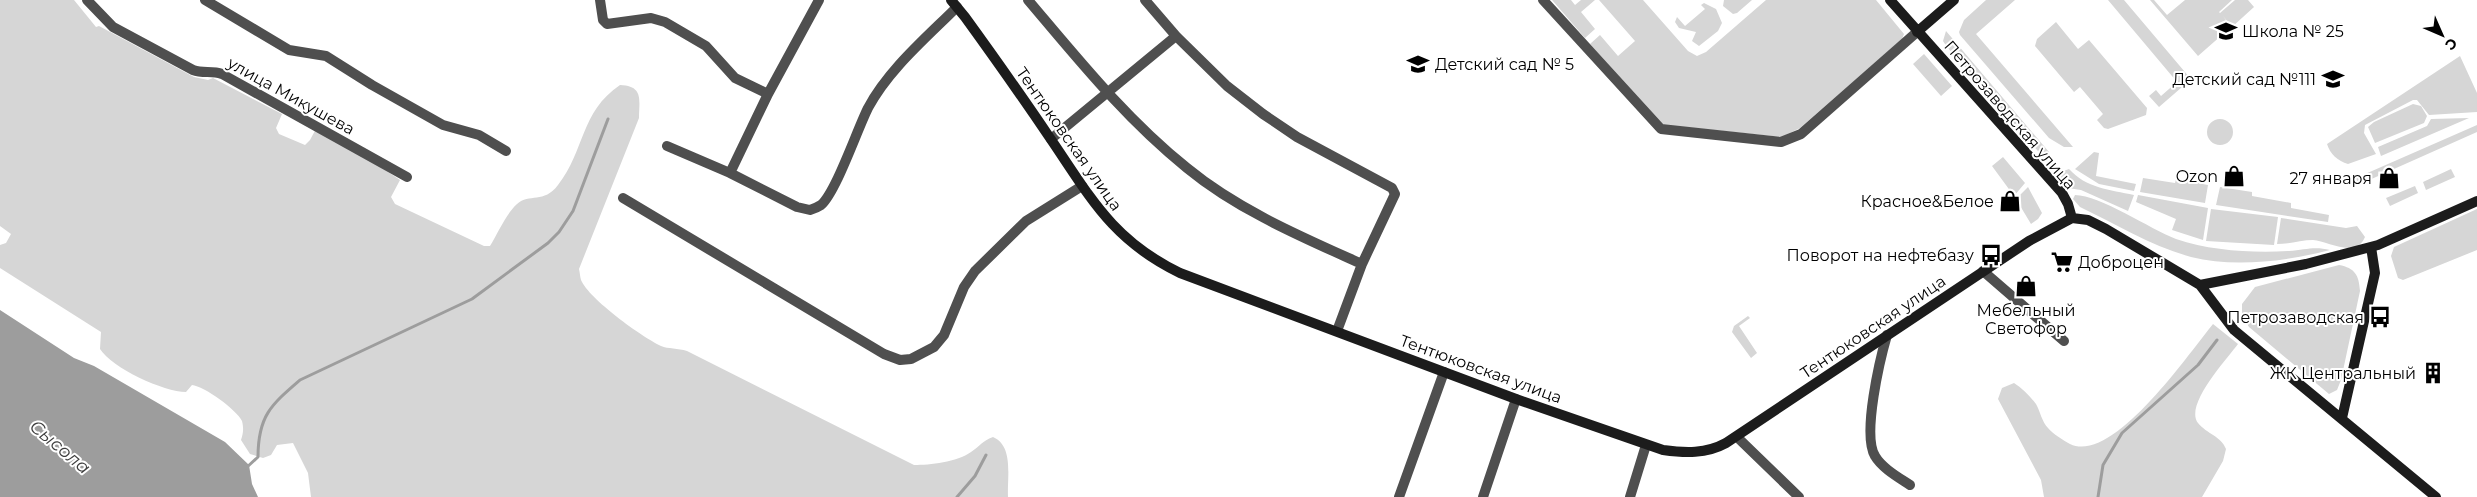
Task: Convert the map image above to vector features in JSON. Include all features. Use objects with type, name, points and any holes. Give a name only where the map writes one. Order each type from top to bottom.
[{"type":"street","name":"улица Микушева","points":[[87,0],[113,27],[193,70],[201,73],[216,71],[222,74],[407,177]]},
{"type":"street","points":[[205,0],[289,50],[326,56],[443,126],[474,133],[506,151]]},
{"type":"street","points":[[600,0],[603,20],[606,24],[651,18],[665,22],[706,46],[735,78],[768,94]]},
{"type":"street","points":[[730,173],[768,94],[819,0]]},
{"type":"street","points":[[1028,0],[1134,122],[1188,169],[1243,205],[1275,223],[1362,264]]},
{"type":"street","points":[[1145,0],[1176,36],[1227,86],[1263,114],[1297,137],[1389,184],[1395,194],[1362,264],[1337,331]]},
{"type":"street","points":[[1543,0],[1661,129],[1781,142],[1801,134],[1954,0]]},
{"type":"street","name":"Петрозаводская улица","points":[[1890,0],[2062,193],[2072,218]]},
{"type":"street","points":[[667,146],[730,173],[797,207],[810,210],[821,205],[832,190],[869,106],[954,3]]},
{"type":"street","name":"Тентюковская улица","points":[[954,3],[1050,138],[1097,208],[1119,233],[1150,258],[1180,272],[1516,399],[1646,445],[1678,452],[1691,452],[1718,447],[1737,437],[2028,241],[2072,218]]},
{"type":"street","points":[[1050,138],[1108,93],[1176,36]]},
{"type":"street","points":[[623,198],[884,354],[900,360],[911,359],[934,346],[944,335],[964,287],[976,271],[1026,221],[1082,186]]},
{"type":"street","points":[[2200,285],[2306,264],[2371,247],[2477,202]]},
{"type":"street","points":[[2072,218],[2088,220],[2106,229],[2200,285],[2234,330],[2436,497]]},
{"type":"street","points":[[2342,418],[2375,273],[2371,247]]},
{"type":"street","points":[[1983,272],[2064,341]]},
{"type":"street","points":[[1887,335],[1874,394],[1870,444],[1880,464],[1910,485]]},
{"type":"street","points":[[1399,497],[1444,372]]},
{"type":"street","points":[[1483,497],[1516,399]]},
{"type":"street","points":[[1737,437],[1795,495]]},
{"type":"street","points":[[1630,497],[1646,445]]},
{"type":"shaded area","points":[[0,0],[74,0],[96,27],[99,26],[194,77],[208,80],[213,78],[282,114],[276,128],[279,134],[305,145],[317,127],[321,127],[400,180],[391,197],[395,204],[484,246],[490,246],[506,218],[517,204],[526,199],[547,194],[558,185],[567,172],[597,107],[607,96],[620,85],[633,88],[637,91],[639,100],[639,118],[579,269],[581,280],[594,297],[629,326],[661,346],[687,351],[914,465],[951,461],[971,452],[993,437],[1000,441],[1007,455],[1008,497],[311,497],[308,473],[293,443],[277,445],[271,455],[263,458],[250,454],[241,440],[243,431],[242,421],[220,399],[192,385],[186,392],[165,388],[139,378],[115,364],[100,349],[101,332],[0,268],[0,245],[6,243],[11,234],[0,226]]},
{"type":"shaded area","points":[[1552,0],[1571,0],[1575,5],[1581,0],[1595,0],[1581,12],[1595,29],[1585,38]]},
{"type":"shaded area","points":[[1599,0],[1643,0],[1688,51],[1697,56],[1706,52],[1766,0],[1876,0],[1904,34],[1902,39],[1800,128],[1782,137],[1664,125],[1590,44],[1600,35],[1618,56],[1635,41]]},
{"type":"shaded area","points":[[1724,0],[1752,0],[1737,13],[1733,14],[1723,6]]},
{"type":"shaded area","points":[[1986,0],[2015,0],[1976,34],[2073,147],[2064,147],[2049,138],[1960,35],[1959,32],[1964,20]]},
{"type":"shaded area","points":[[2108,0],[2124,0],[2190,78],[2189,81],[2159,107],[2149,96],[2156,90],[2161,96],[2177,82]]},
{"type":"shaded area","points":[[2150,0],[2154,0],[2167,15],[2185,0],[2232,0],[2220,13],[2235,0],[2248,0],[2254,7],[2232,27],[2223,16],[2231,27],[2198,56]]},
{"type":"shaded area","points":[[1704,3],[1716,9],[1722,23],[1718,31],[1699,46],[1692,41],[1696,32],[1679,28],[1675,22],[1677,17],[1685,26],[1705,9],[1701,5]]},
{"type":"shaded area","points":[[2056,22],[2078,49],[2089,40],[2147,108],[2146,115],[2108,129],[2104,128],[2097,120],[2103,114],[2080,87],[2074,92],[2035,46],[2037,39]]},
{"type":"shaded area","points":[[1946,31],[2049,152],[2044,158],[1947,47],[1943,41]]},
{"type":"shaded area","points":[[1924,54],[1952,86],[1941,96],[1913,64]]},
{"type":"shaded area","points":[[2460,56],[2477,93],[2477,112],[2429,115],[2417,100],[2413,100],[2365,125],[2364,133],[2376,154],[2348,164],[2332,154],[2327,144]]},
{"type":"shaded area","points":[[2413,104],[2421,106],[2427,116],[2424,123],[2375,143],[2368,127],[2374,122]]},
{"type":"shaded area","points":[[2469,118],[2381,156],[2378,147],[2427,126],[2431,119]]},
{"type":"shaded area","points":[[2220,119],[2229,123],[2233,132],[2229,141],[2220,145],[2211,141],[2207,132],[2211,123]]},
{"type":"shaded area","points":[[2477,125],[2477,132],[2358,185],[2356,178]]},
{"type":"shaded area","points":[[2094,152],[2099,153],[2096,176],[2136,184],[2134,191],[2099,184],[2075,169]]},
{"type":"shaded area","points":[[2003,157],[2025,183],[2014,196],[1992,166]]},
{"type":"shaded area","points":[[2069,169],[2091,184],[2107,190],[2134,195],[2128,211],[2081,190],[2061,187],[2057,180],[2061,172]]},
{"type":"shaded area","points":[[2451,169],[2455,177],[2426,190],[2423,182]]},
{"type":"shaded area","points":[[2143,178],[2175,183],[2176,179],[2208,185],[2205,203],[2140,192]]},
{"type":"shaded area","points":[[2415,186],[2418,193],[2390,206],[2386,198]]},
{"type":"shaded area","points":[[2028,187],[2042,213],[2031,224],[2016,199]]},
{"type":"shaded area","points":[[2220,187],[2252,192],[2252,196],[2291,203],[2291,208],[2329,215],[2328,222],[2216,205]]},
{"type":"shaded area","points":[[2075,195],[2098,200],[2165,234],[2189,243],[2218,249],[2261,252],[2314,248],[2330,250],[2279,260],[2243,263],[2191,257],[2148,241],[2080,207],[2073,199]]},
{"type":"shaded area","points":[[2138,195],[2208,208],[2203,240],[2172,230],[2176,219],[2136,202]]},
{"type":"shaded area","points":[[2211,209],[2278,217],[2274,245],[2206,241]]},
{"type":"shaded area","points":[[2477,209],[2477,250],[2403,280],[2398,278],[2391,256],[2394,247]]},
{"type":"shaded area","points":[[2281,218],[2346,228],[2357,226],[2365,237],[2361,243],[2349,248],[2313,240],[2277,244]]},
{"type":"shaded area","points":[[2339,265],[2349,268],[2355,273],[2359,281],[2360,291],[2341,380],[2337,390],[2329,394],[2249,327],[2242,316],[2242,304],[2255,287]]},
{"type":"shaded area","points":[[1748,316],[1750,318],[1739,326],[1757,353],[1751,358],[1732,332],[1734,326]]},
{"type":"shaded area","points":[[2213,324],[2238,344],[2209,382],[2197,405],[2195,415],[2198,423],[2221,441],[2226,449],[2223,461],[2202,497],[2044,497],[2041,480],[1998,399],[2002,388],[2014,383],[2017,385],[2036,404],[2048,428],[2070,444],[2088,446],[2107,438],[2128,423],[2149,403]]},
{"type":"water","name":"Сысола","points":[[0,310],[74,358],[94,366],[225,442],[249,465],[252,484],[258,497],[0,497]]},
{"type":"waterway","points":[[246,468],[258,457],[260,431],[268,412],[300,380],[472,299],[548,243],[559,232],[573,211],[608,119]]},
{"type":"waterway","points":[[2098,497],[2103,465],[2122,433],[2198,365],[2217,340]]},
{"type":"waterway","points":[[957,497],[975,476],[986,455]]},
{"type":"place","name":"Школа № 25","points":[[2226,31]]},
{"type":"place","name":"Детский сад № 5","points":[[1418,64]]},
{"type":"place","name":"Детский сад №111","points":[[2333,79]]},
{"type":"place","name":"Ozon","points":[[2234,176]]},
{"type":"place","name":"27 января","points":[[2389,178]]},
{"type":"place","name":"Красное&Белое","points":[[2010,201]]},
{"type":"place","name":"Поворот на нефтебазу","points":[[1991,255]]},
{"type":"place","name":"Доброцен","points":[[2062,262]]},
{"type":"place","name":"Мебельный Светофор","points":[[2026,286]]},
{"type":"place","name":"Петрозаводская","points":[[2380,317]]},
{"type":"place","name":"ЖК Центральный","points":[[2433,373]]}]
